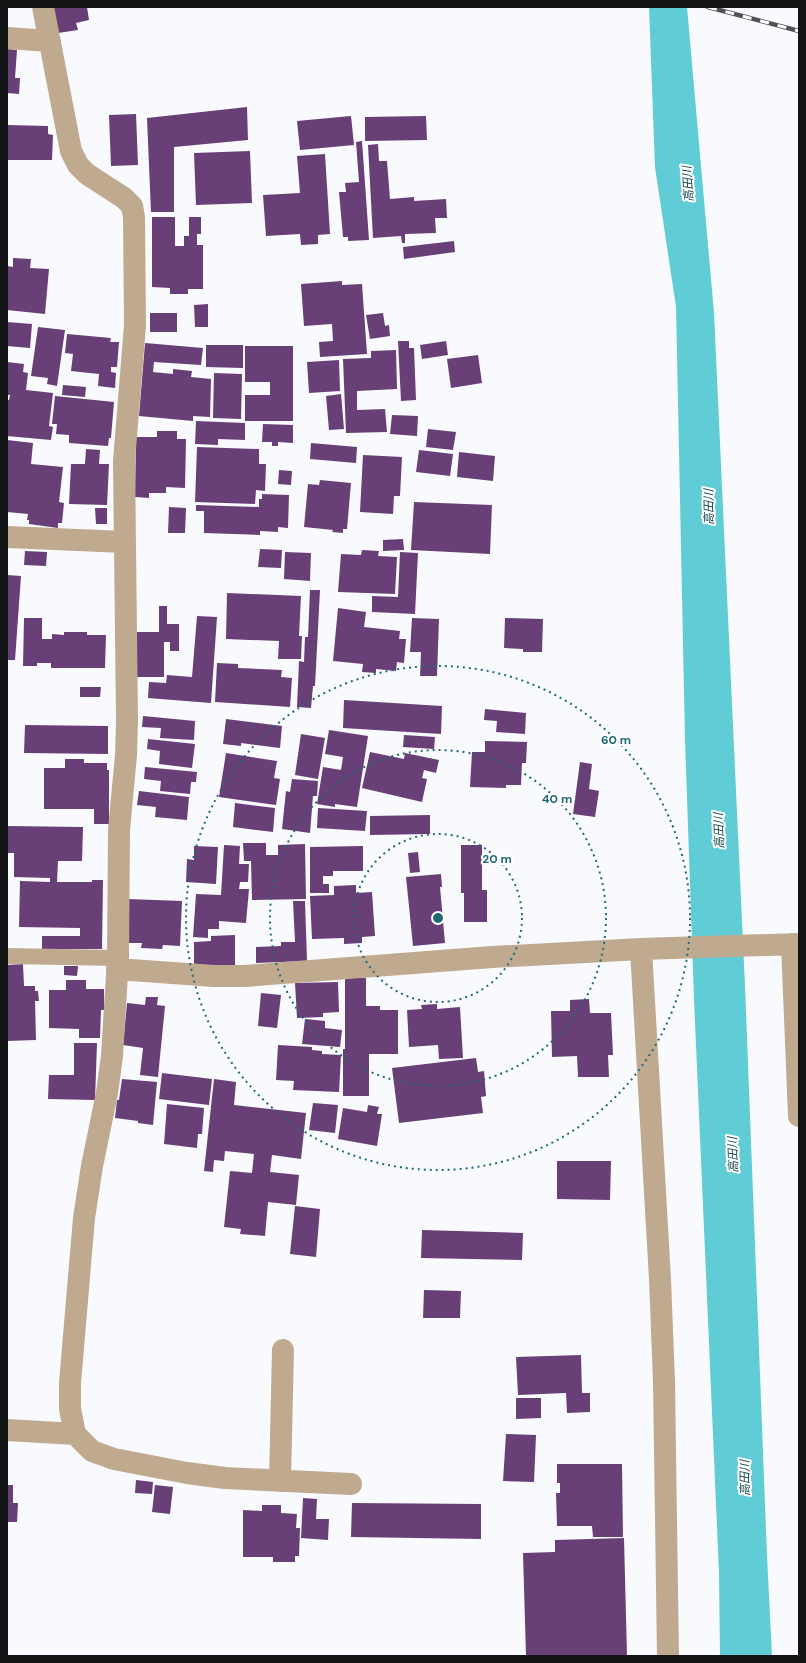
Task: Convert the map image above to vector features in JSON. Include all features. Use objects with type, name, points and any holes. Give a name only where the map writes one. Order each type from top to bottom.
[{"type":"street","points":[[43,7],[71,151],[78,165],[87,174],[124,198],[132,206],[134,217],[135,325],[124,461],[127,720],[126,755],[119,830],[118,963],[112,1056],[107,1093],[92,1166],[84,1218],[70,1383],[70,1409],[75,1434],[92,1451],[114,1459],[188,1473],[225,1478],[351,1484]]},
{"type":"street","points":[[7,38],[50,41]]},
{"type":"street","points":[[7,537],[124,542]]},
{"type":"street","points":[[118,963],[214,976],[245,976],[492,957],[795,944],[799,1116]]},
{"type":"street","points":[[641,950],[664,1374],[668,1656]]},
{"type":"street","points":[[280,1481],[283,1350]]},
{"type":"street","points":[[7,1430],[75,1434]]},
{"type":"lane","points":[[7,956],[118,963]]},
{"type":"water","name":"高田川","points":[[649,7],[687,7],[714,313],[745,986],[772,1656],[720,1656],[719,1573],[694,999],[685,740],[676,307],[655,167]]},
{"type":"building","points":[[52,7],[87,7],[89,20],[76,23],[78,30],[58,33]]},
{"type":"building","points":[[7,49],[17,50],[15,78],[20,78],[19,94],[7,93]]},
{"type":"building","points":[[247,107],[248,140],[174,147],[174,212],[151,212],[147,118]]},
{"type":"building","points":[[136,114],[138,165],[111,166],[109,115]]},
{"type":"building","points":[[351,116],[354,145],[300,150],[297,121]]},
{"type":"building","points":[[426,116],[427,140],[365,141],[365,117]]},
{"type":"building","points":[[7,125],[48,126],[48,134],[53,135],[52,160],[7,160]]},
{"type":"building","points":[[362,141],[369,240],[348,241],[348,237],[343,237],[339,192],[346,192],[345,183],[359,182],[356,142]]},
{"type":"building","points":[[378,144],[379,161],[387,161],[390,199],[414,197],[414,201],[446,199],[447,218],[435,218],[436,233],[405,234],[405,243],[402,243],[401,236],[373,238],[368,145]]},
{"type":"building","points":[[250,151],[252,203],[196,205],[194,153]]},
{"type":"building","points":[[325,154],[330,234],[318,235],[318,244],[301,245],[300,234],[266,236],[263,195],[300,193],[297,156]]},
{"type":"building","points":[[152,217],[175,217],[175,246],[184,246],[184,236],[189,236],[189,217],[201,217],[201,234],[197,234],[197,245],[203,245],[203,289],[188,289],[188,294],[170,294],[170,288],[152,287]]},
{"type":"building","points":[[454,241],[455,252],[404,259],[403,247]]},
{"type":"building","points":[[13,258],[31,259],[30,268],[49,269],[45,314],[7,310],[7,266],[13,267]]},
{"type":"building","points":[[342,281],[342,285],[362,284],[367,354],[320,357],[319,342],[333,341],[332,324],[304,326],[301,284]]},
{"type":"building","points":[[208,304],[208,327],[195,327],[194,305]]},
{"type":"building","points":[[150,313],[177,313],[177,332],[150,332]]},
{"type":"building","points":[[383,313],[385,326],[389,325],[390,336],[370,339],[366,315]]},
{"type":"building","points":[[7,322],[32,324],[30,348],[7,346]]},
{"type":"building","points":[[38,327],[65,330],[57,386],[47,384],[48,378],[31,376]]},
{"type":"building","points":[[67,334],[111,338],[110,342],[119,342],[117,367],[111,367],[111,372],[116,373],[115,388],[98,386],[99,374],[71,371],[73,354],[65,353]]},
{"type":"building","points":[[398,341],[409,341],[409,348],[414,348],[416,400],[401,401]]},
{"type":"building","points":[[446,341],[448,355],[422,359],[420,345]]},
{"type":"building","points":[[145,343],[203,348],[201,365],[154,362],[153,372],[173,374],[173,369],[192,371],[191,377],[211,379],[210,417],[193,416],[193,421],[139,416]]},
{"type":"building","points":[[206,345],[243,345],[243,368],[206,367]]},
{"type":"building","points":[[245,346],[293,346],[293,421],[245,421],[245,395],[270,395],[270,382],[245,382]]},
{"type":"building","points":[[396,350],[397,389],[357,391],[357,410],[385,409],[387,432],[346,433],[343,359],[371,358],[371,351]]},
{"type":"building","points":[[478,355],[482,383],[451,388],[447,359]]},
{"type":"building","points":[[339,360],[340,391],[309,393],[307,362]]},
{"type":"building","points":[[7,362],[24,364],[23,372],[28,373],[26,390],[53,393],[49,426],[53,427],[51,440],[7,436],[7,400],[9,400],[10,395],[7,395]]},
{"type":"building","points":[[214,373],[242,374],[241,419],[213,418]]},
{"type":"building","points":[[63,385],[86,387],[85,397],[62,395]]},
{"type":"building","points":[[341,394],[344,429],[329,430],[326,396]]},
{"type":"building","points":[[55,396],[114,402],[111,438],[109,438],[108,446],[69,443],[69,435],[56,434],[57,424],[52,424]]},
{"type":"building","points":[[392,415],[418,416],[417,436],[390,434]]},
{"type":"building","points":[[196,421],[245,423],[245,440],[218,439],[218,445],[195,444]]},
{"type":"building","points":[[263,424],[293,425],[293,443],[278,442],[278,446],[272,446],[272,442],[262,442]]},
{"type":"building","points":[[428,429],[456,432],[453,450],[426,447]]},
{"type":"building","points":[[157,431],[177,431],[177,439],[186,439],[185,488],[166,487],[166,493],[149,493],[149,498],[135,497],[136,437],[157,437]]},
{"type":"building","points":[[7,440],[33,443],[31,464],[63,467],[59,502],[64,503],[62,523],[58,523],[58,528],[29,524],[29,520],[27,520],[28,514],[7,512]]},
{"type":"building","points":[[311,443],[357,447],[356,463],[310,459]]},
{"type":"building","points":[[197,447],[259,449],[259,464],[266,464],[265,491],[256,490],[255,504],[195,502]]},
{"type":"building","points":[[86,449],[100,450],[99,464],[109,464],[107,505],[69,504],[71,464],[85,464]]},
{"type":"building","points":[[419,450],[453,454],[450,476],[416,472]]},
{"type":"building","points":[[459,452],[495,456],[493,481],[457,477]]},
{"type":"building","points":[[363,455],[402,457],[400,496],[394,496],[393,514],[360,512]]},
{"type":"building","points":[[279,470],[292,471],[291,485],[278,484]]},
{"type":"building","points":[[320,480],[351,483],[347,529],[343,529],[343,533],[332,532],[333,530],[304,527],[308,484],[319,485]]},
{"type":"building","points":[[262,494],[289,495],[288,528],[278,527],[278,532],[260,531],[260,535],[204,533],[204,511],[196,511],[196,505],[259,507],[259,499],[262,499]]},
{"type":"building","points":[[414,502],[492,505],[490,554],[411,550]]},
{"type":"building","points":[[169,507],[186,508],[185,533],[168,533]]},
{"type":"building","points":[[95,508],[107,508],[107,524],[96,524]]},
{"type":"building","points":[[403,539],[404,550],[383,551],[383,540]]},
{"type":"building","points":[[260,549],[282,550],[281,568],[258,567]]},
{"type":"building","points":[[362,550],[379,551],[378,556],[397,557],[395,594],[338,592],[341,554],[361,555]]},
{"type":"building","points":[[25,551],[47,552],[46,566],[24,565]]},
{"type":"building","points":[[285,552],[311,553],[310,581],[284,579]]},
{"type":"building","points":[[400,552],[418,553],[415,614],[372,612],[372,596],[398,597]]},
{"type":"building","points":[[7,575],[21,576],[15,660],[7,660]]},
{"type":"building","points":[[310,590],[320,590],[315,686],[313,686],[311,708],[297,707],[299,661],[304,662],[305,637],[308,637]]},
{"type":"building","points":[[227,593],[301,596],[299,636],[302,636],[301,659],[278,659],[279,641],[226,639]]},
{"type":"building","points":[[159,606],[167,606],[167,624],[179,624],[179,651],[170,651],[170,642],[164,642],[164,677],[136,677],[136,632],[159,632]]},
{"type":"building","points":[[338,608],[366,612],[364,627],[400,631],[399,639],[406,639],[404,663],[397,662],[396,671],[376,669],[376,673],[362,672],[363,664],[333,661]]},
{"type":"building","points":[[197,616],[217,617],[211,703],[148,698],[149,682],[166,683],[167,675],[192,677]]},
{"type":"building","points":[[24,618],[42,618],[42,639],[52,639],[52,634],[64,635],[64,632],[87,632],[87,635],[106,635],[105,668],[51,668],[51,663],[37,663],[37,666],[23,666]]},
{"type":"building","points":[[412,618],[439,619],[437,676],[420,676],[421,652],[410,652]]},
{"type":"building","points":[[505,618],[543,619],[542,652],[523,652],[523,649],[504,648]]},
{"type":"building","points":[[217,663],[238,664],[238,668],[282,670],[281,677],[292,678],[290,707],[215,702]]},
{"type":"building","points":[[80,687],[101,687],[100,697],[80,697]]},
{"type":"building","points":[[344,700],[442,706],[441,734],[343,728]]},
{"type":"building","points":[[485,709],[526,713],[525,734],[496,732],[497,721],[484,720]]},
{"type":"building","points":[[143,716],[195,721],[194,740],[160,738],[161,728],[142,727]]},
{"type":"building","points":[[226,719],[282,726],[280,748],[241,743],[241,746],[223,744]]},
{"type":"building","points":[[25,725],[108,726],[108,754],[24,753]]},
{"type":"building","points":[[329,730],[368,736],[357,807],[335,804],[335,807],[317,804],[323,767],[341,770],[343,757],[325,754]]},
{"type":"building","points":[[301,734],[325,738],[318,779],[295,775]]},
{"type":"building","points":[[404,735],[435,737],[434,749],[403,747]]},
{"type":"building","points":[[148,739],[195,744],[192,768],[159,764],[160,751],[147,749]]},
{"type":"building","points":[[485,741],[527,742],[526,763],[522,763],[521,785],[506,785],[506,788],[470,787],[472,752],[485,752]]},
{"type":"building","points":[[370,752],[404,759],[405,753],[439,760],[436,773],[424,770],[422,778],[427,779],[422,802],[362,788]]},
{"type":"building","points":[[226,753],[277,761],[274,778],[280,779],[276,805],[219,797]]},
{"type":"building","points":[[65,759],[84,759],[84,763],[107,763],[107,770],[109,770],[109,824],[94,824],[94,809],[44,809],[44,768],[65,768]]},
{"type":"building","points":[[580,762],[592,764],[589,789],[599,791],[595,817],[573,814]]},
{"type":"building","points":[[145,767],[197,772],[196,782],[191,782],[190,794],[160,791],[161,781],[144,779]]},
{"type":"building","points":[[292,779],[318,781],[317,796],[313,796],[310,833],[282,829],[286,791],[290,792]]},
{"type":"building","points":[[139,791],[189,797],[187,820],[155,817],[156,807],[137,805]]},
{"type":"building","points":[[235,803],[275,808],[273,832],[233,827]]},
{"type":"building","points":[[318,808],[367,811],[365,831],[317,828]]},
{"type":"building","points":[[430,815],[430,834],[370,835],[370,816]]},
{"type":"building","points":[[7,826],[83,827],[82,861],[58,861],[57,882],[92,882],[92,880],[103,880],[102,949],[42,949],[42,936],[80,936],[80,928],[19,927],[20,881],[50,882],[50,878],[14,877],[14,853],[7,853]]},
{"type":"building","points":[[243,843],[266,843],[266,855],[278,855],[278,845],[305,844],[306,899],[252,900],[251,861],[244,861]]},
{"type":"building","points":[[224,845],[240,846],[239,864],[249,864],[248,882],[240,882],[239,889],[249,889],[246,923],[219,921],[219,929],[208,929],[208,938],[193,937],[196,894],[221,895]]},
{"type":"building","points":[[461,845],[482,845],[482,890],[487,890],[487,922],[464,922],[464,893],[461,893]]},
{"type":"building","points":[[194,846],[218,847],[216,884],[186,882],[187,859],[194,860]]},
{"type":"building","points":[[363,846],[363,871],[333,871],[333,876],[323,876],[323,884],[329,884],[329,893],[310,893],[310,847]]},
{"type":"building","points":[[418,852],[420,872],[410,873],[408,853]]},
{"type":"building","points":[[441,874],[442,887],[440,887],[445,943],[413,946],[406,877]]},
{"type":"building","points":[[356,885],[356,893],[372,892],[375,936],[362,937],[362,943],[344,944],[344,938],[312,939],[310,896],[334,895],[334,886]]},
{"type":"building","points":[[127,899],[182,901],[180,946],[163,945],[162,949],[141,948],[142,943],[125,943]]},
{"type":"building","points":[[293,901],[305,901],[307,961],[256,963],[256,947],[281,946],[281,942],[295,942]]},
{"type":"building","points":[[235,935],[235,966],[194,966],[194,942],[211,941],[211,936]]},
{"type":"building","points":[[23,964],[24,986],[35,986],[35,991],[38,991],[39,1001],[35,1001],[36,1040],[7,1041],[7,965]]},
{"type":"building","points":[[64,966],[78,966],[77,976],[64,975]]},
{"type":"building","points":[[345,978],[366,978],[366,1006],[380,1006],[380,1010],[398,1010],[398,1054],[369,1054],[369,1096],[343,1096],[343,1049],[345,1049]]},
{"type":"building","points":[[66,980],[86,980],[86,989],[104,989],[104,1010],[101,1010],[100,1038],[79,1038],[79,1029],[49,1028],[49,990],[66,990]]},
{"type":"building","points":[[338,982],[339,1012],[323,1013],[323,1017],[297,1018],[295,983]]},
{"type":"building","points":[[261,993],[281,995],[277,1028],[258,1026]]},
{"type":"building","points":[[146,997],[158,997],[157,1005],[165,1006],[158,1077],[140,1075],[143,1048],[123,1045],[127,1003],[145,1005]]},
{"type":"building","points":[[589,999],[590,1013],[611,1013],[613,1055],[608,1055],[609,1077],[578,1077],[577,1056],[552,1057],[551,1011],[570,1011],[570,1000]]},
{"type":"building","points":[[437,1004],[437,1009],[460,1007],[463,1058],[439,1059],[438,1045],[409,1047],[407,1010],[422,1009],[421,1005]]},
{"type":"building","points":[[305,1019],[325,1021],[325,1028],[342,1030],[340,1047],[302,1044]]},
{"type":"building","points":[[74,1043],[97,1043],[95,1100],[48,1099],[49,1075],[74,1075]]},
{"type":"building","points":[[278,1045],[312,1047],[312,1050],[322,1051],[322,1054],[341,1055],[339,1092],[293,1090],[294,1081],[276,1080]]},
{"type":"building","points":[[476,1058],[478,1072],[484,1071],[486,1096],[481,1097],[483,1113],[399,1123],[392,1068]]},
{"type":"building","points":[[162,1073],[212,1079],[209,1105],[159,1099]]},
{"type":"building","points":[[122,1079],[157,1082],[153,1125],[138,1123],[138,1121],[115,1118],[117,1100],[119,1100]]},
{"type":"building","points":[[214,1079],[236,1082],[234,1105],[306,1113],[301,1159],[272,1155],[270,1172],[299,1175],[296,1205],[268,1202],[265,1236],[240,1234],[241,1229],[224,1227],[230,1171],[252,1173],[254,1154],[225,1151],[224,1161],[214,1160],[213,1172],[204,1171]]},
{"type":"building","points":[[313,1103],[338,1105],[335,1133],[309,1130]]},
{"type":"building","points":[[167,1104],[204,1108],[202,1134],[198,1134],[197,1148],[164,1144]]},
{"type":"building","points":[[368,1105],[379,1107],[377,1114],[382,1114],[377,1146],[338,1139],[343,1108],[367,1112]]},
{"type":"building","points":[[557,1161],[611,1161],[610,1200],[557,1199]]},
{"type":"building","points":[[295,1206],[320,1209],[316,1257],[290,1254]]},
{"type":"building","points":[[422,1230],[523,1233],[522,1260],[421,1258]]},
{"type":"building","points":[[424,1290],[461,1291],[460,1318],[423,1318]]},
{"type":"building","points":[[581,1355],[582,1393],[590,1393],[590,1412],[567,1413],[566,1393],[518,1395],[516,1357]]},
{"type":"building","points":[[516,1398],[541,1398],[541,1418],[516,1419]]},
{"type":"building","points":[[506,1434],[536,1435],[534,1482],[503,1481]]},
{"type":"building","points":[[557,1464],[622,1464],[623,1537],[593,1537],[592,1526],[557,1526],[556,1493],[560,1493],[560,1483],[557,1483]]},
{"type":"building","points":[[136,1480],[153,1482],[152,1494],[135,1493]]},
{"type":"building","points":[[7,1485],[13,1485],[13,1503],[18,1503],[17,1522],[7,1522]]},
{"type":"building","points":[[155,1485],[173,1487],[170,1514],[152,1512]]},
{"type":"building","points":[[303,1498],[317,1499],[316,1519],[329,1519],[328,1540],[301,1538]]},
{"type":"building","points":[[352,1503],[481,1504],[481,1539],[351,1537]]},
{"type":"building","points":[[262,1505],[281,1505],[281,1513],[297,1514],[296,1528],[300,1528],[299,1556],[295,1556],[295,1562],[273,1562],[273,1557],[243,1557],[243,1510],[262,1511]]},
{"type":"building","points":[[624,1538],[627,1656],[526,1656],[523,1553],[555,1552],[555,1540]]},
{"type":"railway","points":[[708,7],[799,31]]}]
